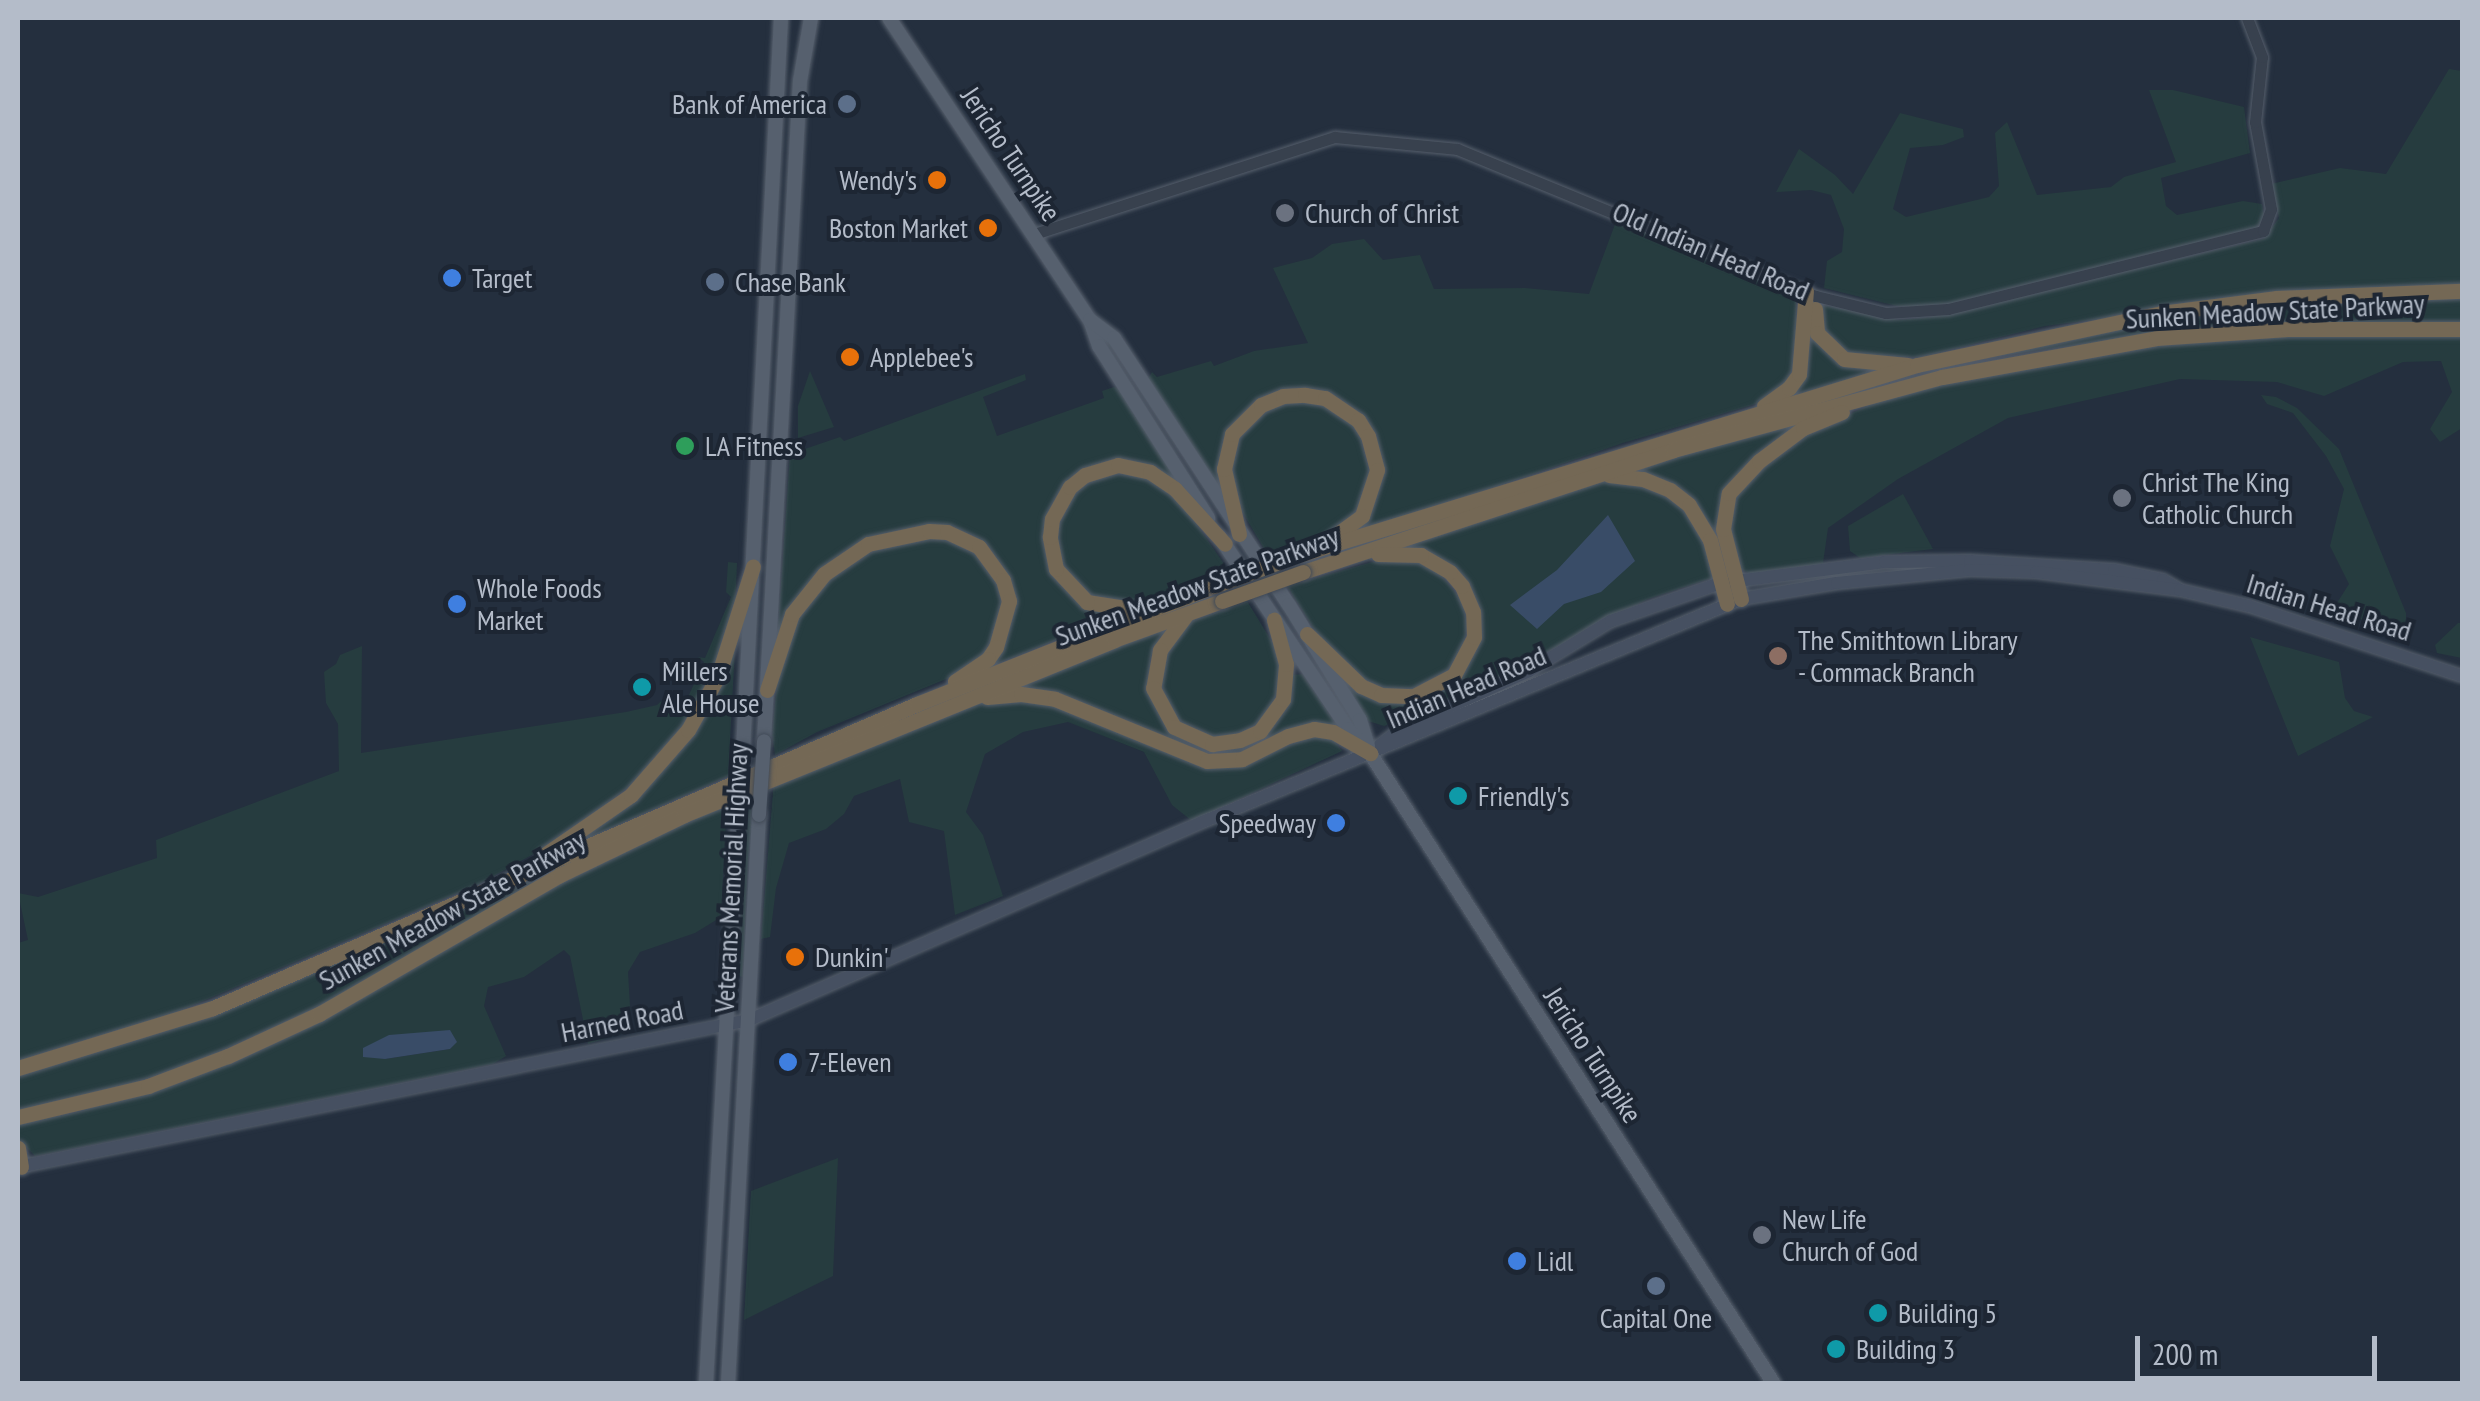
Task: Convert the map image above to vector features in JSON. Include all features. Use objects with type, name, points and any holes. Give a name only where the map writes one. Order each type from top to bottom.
[{"type":"highway","name":"Sunken Meadow State Parkway","points":[[18,1117],[148,1086],[228,1056],[319,1014],[560,875],[631,840],[964,701],[1188,614],[1218,594],[1294,556],[1400,527],[1918,365],[2160,313],[2277,298],[2462,292]]},
{"type":"highway","points":[[1811,294],[1817,333],[1828,348],[1844,359],[1918,365]]},
{"type":"highway","points":[[1748,416],[1789,388],[1799,374],[1811,294]]},
{"type":"highway","name":"Sunken Meadow State Parkway","points":[[18,1068],[214,1008],[917,704],[1154,612],[1303,572],[1600,474],[1942,376],[2156,338],[2288,330],[2462,329]]},
{"type":"highway","points":[[1734,602],[1723,529],[1724,506],[1735,482],[1803,428],[1893,390]]},
{"type":"highway","points":[[1240,534],[1224,469],[1232,434],[1261,405],[1282,396],[1325,398],[1358,420],[1368,436],[1378,470],[1362,516],[1315,549]]},
{"type":"highway","points":[[1154,612],[1088,602],[1065,583],[1056,568],[1050,537],[1052,519],[1070,487],[1085,475],[1118,466],[1150,472],[1176,488],[1225,544]]},
{"type":"highway","points":[[1600,474],[1643,479],[1670,490],[1689,505],[1729,582]]},
{"type":"highway","points":[[768,690],[792,614],[807,590],[837,562],[884,538],[947,532],[966,538],[992,560],[1003,580],[1007,619],[988,659],[917,704]]},
{"type":"highway","points":[[1307,634],[1362,686],[1391,697],[1414,696],[1437,688],[1466,657],[1474,637],[1473,612],[1450,572],[1421,555],[1404,552],[1350,557]]},
{"type":"highway","points":[[510,878],[631,795],[670,753],[718,676],[753,566]]},
{"type":"highway","points":[[1188,614],[1160,650],[1153,688],[1174,728],[1212,744],[1240,740],[1260,730],[1283,699],[1286,664],[1274,620]]},
{"type":"highway","points":[[964,701],[1021,694],[1056,698],[1207,762],[1242,759],[1300,731],[1314,729],[1332,732],[1370,753]]},
{"type":"highway","points":[[18,1148],[19,1167]]},
{"type":"main road","name":"Veterans Memorial Highway","points":[[706,1384],[781,18]]},
{"type":"main road","name":"Veterans Memorial Highway","points":[[728,1384],[800,82],[811,18]]},
{"type":"main road","name":"Jericho Turnpike","points":[[888,18],[1090,320],[1099,346],[1225,544],[1348,729],[1370,753],[1774,1384]]},
{"type":"main road","name":"Jericho Turnpike","points":[[1090,320],[1114,338],[1307,634],[1360,720],[1370,753]]},
{"type":"main road","name":"Indian Head Road","points":[[1370,753],[1402,730],[1528,671],[1611,621],[1729,582],[1885,562],[2034,562],[2114,570],[2162,580],[2180,590]]},
{"type":"main road","name":"Indian Head Road","points":[[1370,753],[1734,602],[1836,582],[1969,570],[2036,572],[2180,590],[2249,606],[2462,676]]},
{"type":"main road","name":"Harned Road","points":[[19,1167],[749,1020],[1370,753]]},
{"type":"street","name":"Old Indian Head Road","points":[[1034,234],[1335,137],[1457,149],[1811,294],[1886,313],[1948,309],[2259,234],[2267,227],[2271,209],[2256,137],[2262,57],[2247,18]]},
{"type":"green space","points":[[2449,69],[2462,71],[2462,285],[2324,290],[2045,326],[1921,357],[1854,356],[1837,349],[1823,336],[1818,309],[1822,305],[1899,320],[1930,317],[2263,239],[2279,218],[2271,184],[2340,168],[2386,174]]},
{"type":"green space","points":[[2149,90],[2173,90],[2244,107],[2250,153],[2161,178],[2166,206],[2177,215],[2243,201],[2262,204],[2264,216],[2256,230],[1979,298],[1928,308],[1897,306],[1824,288],[1827,261],[1842,252],[1844,229],[1831,195],[1811,190],[1776,192],[1799,149],[1835,175],[1853,194],[1900,113],[1963,129],[1964,137],[1943,145],[1910,148],[1893,209],[1906,217],[1989,197],[1999,186],[1995,133],[2007,122],[2037,195],[2111,187],[2124,177],[2176,162]]},
{"type":"green space","points":[[1617,219],[1796,293],[1797,366],[1786,386],[1759,403],[1623,443],[1332,543],[1366,516],[1377,497],[1381,471],[1367,424],[1288,391],[1235,425],[1222,493],[1147,381],[1152,372],[1157,377],[1211,361],[1214,366],[1254,351],[1308,343],[1273,268],[1312,258],[1332,244],[1364,239],[1383,260],[1420,255],[1434,289],[1525,288],[1589,294]]},
{"type":"green space","points":[[2462,296],[2462,323],[2284,322],[2186,330],[1969,360],[2123,325],[2281,303]]},
{"type":"green space","points":[[1809,300],[1818,342],[1890,367],[1781,400],[1788,395]]},
{"type":"green space","points":[[2462,332],[2462,428],[2440,442],[2430,429],[2452,392],[2441,361],[2403,362],[2324,396],[2277,382],[2180,379],[2008,418],[1898,479],[1828,528],[1823,563],[1755,575],[1742,570],[1735,556],[1728,522],[1738,485],[1800,436],[1879,401],[2029,363],[2109,349],[2294,333]]},
{"type":"green space","points":[[810,371],[834,427],[798,438],[798,406]]},
{"type":"green space","points":[[1025,374],[1026,380],[983,397],[997,436],[1104,398],[1102,391],[1114,387],[1120,389],[1182,488],[1113,462],[1049,512],[1060,583],[1123,613],[970,675],[983,667],[1012,596],[956,530],[854,546],[777,639],[790,454],[840,437],[844,441]]},
{"type":"green space","points":[[2261,395],[2276,397],[2297,408],[2339,449],[2406,613],[2406,631],[2398,636],[2358,618],[2330,614],[2349,584],[2330,546],[2344,489],[2326,456],[2293,413],[2267,404]]},
{"type":"green space","points":[[1284,400],[1315,400],[1358,427],[1372,482],[1359,513],[1337,532],[1269,557],[1233,496],[1231,454],[1241,429],[1259,412]]},
{"type":"green space","points":[[1838,408],[1723,495],[1730,575],[1726,576],[1700,511],[1638,473],[1636,467]]},
{"type":"green space","points":[[1099,473],[1145,473],[1183,505],[1229,571],[1134,605],[1090,599],[1069,581],[1054,548],[1060,513],[1076,487]]},
{"type":"green space","points":[[1631,480],[1659,488],[1696,520],[1715,577],[1648,599],[1505,674],[1384,726],[1368,721],[1337,672],[1417,700],[1475,644],[1455,570],[1387,548],[1606,481]]},
{"type":"green space","points":[[1903,494],[1933,549],[1860,558],[1850,551],[1848,526]]},
{"type":"green space","points":[[927,536],[955,539],[992,566],[1005,608],[985,656],[961,673],[817,732],[775,755],[772,734],[779,664],[807,598],[861,552]]},
{"type":"green space","points":[[1390,557],[1415,558],[1434,567],[1463,602],[1467,625],[1462,655],[1443,677],[1419,690],[1391,693],[1362,682],[1319,637],[1287,586]]},
{"type":"green space","points":[[728,562],[737,563],[735,610],[705,696],[653,768],[561,839],[479,884],[144,1026],[18,1062],[18,943],[28,940],[18,893],[38,897],[157,858],[156,840],[339,771],[338,724],[326,703],[324,672],[336,664],[340,655],[362,646],[361,753],[657,705],[670,693],[688,697],[704,662],[698,657],[705,658],[731,597],[726,592]]},
{"type":"green space","points":[[1247,601],[1274,645],[1282,665],[1282,686],[1259,725],[1243,733],[1216,738],[1191,732],[1174,717],[1158,681],[1160,657],[1184,624]]},
{"type":"green space","points":[[1179,619],[1161,636],[1150,659],[1150,692],[1185,739],[1253,739],[1291,675],[1303,674],[1341,732],[1322,725],[1258,750],[1213,759],[1071,701],[1001,690]]},
{"type":"green space","points":[[2462,623],[2462,658],[2437,653],[2435,645]]},
{"type":"green space","points":[[2250,637],[2339,662],[2345,698],[2354,711],[2373,717],[2298,756]]},
{"type":"green space","points":[[735,649],[728,776],[557,852],[656,777]]},
{"type":"green space","points":[[1046,700],[1234,767],[1316,734],[1332,738],[1342,751],[1192,821],[1172,805],[1144,752],[1068,722],[1023,732],[985,754],[966,812],[983,835],[1003,896],[955,915],[944,831],[909,822],[900,779],[854,796],[844,814],[826,829],[789,843],[776,888],[770,937],[761,939],[774,780],[985,701]]},
{"type":"green space","points":[[755,790],[743,977],[739,976],[744,795]]},
{"type":"green space","points":[[727,802],[721,917],[695,933],[640,952],[628,972],[631,1022],[624,1033],[588,1044],[570,956],[564,950],[524,977],[488,987],[484,1006],[506,1056],[493,1064],[35,1156],[18,1139],[18,1124],[78,1112],[212,1069],[277,1042],[602,859]],"holes":[[[449,1030],[456,1042],[450,1049],[385,1059]]]},
{"type":"green space","points":[[622,835],[325,1005],[201,1060],[126,1086],[18,1111],[18,1072],[164,1031]]},
{"type":"green space","points":[[838,1158],[833,1276],[744,1320],[751,1191]]},
{"type":"water","points":[[1608,515],[1635,561],[1601,592],[1564,604],[1537,629],[1510,605],[1557,570]]},
{"type":"water","points":[[450,1030],[457,1042],[450,1049],[385,1059],[363,1057],[363,1048],[389,1035]]},
{"type":"place","name":"Bank of America","points":[[847,104]]},
{"type":"place","name":"Wendy's","points":[[937,180]]},
{"type":"place","name":"Church of Christ","points":[[1285,213]]},
{"type":"place","name":"Boston Market","points":[[988,228]]},
{"type":"place","name":"Target","points":[[452,278]]},
{"type":"place","name":"Chase Bank","points":[[715,282]]},
{"type":"place","name":"Applebee's","points":[[850,357]]},
{"type":"place","name":"LA Fitness","points":[[685,446]]},
{"type":"place","name":"Christ The King Catholic Church","points":[[2122,498]]},
{"type":"place","name":"Whole Foods Market","points":[[457,604]]},
{"type":"place","name":"The Smithtown Library - Commack Branch","points":[[1778,656]]},
{"type":"place","name":"Millers Ale House","points":[[642,687]]},
{"type":"place","name":"Friendly's","points":[[1458,796]]},
{"type":"place","name":"Speedway","points":[[1336,823]]},
{"type":"place","name":"Dunkin'","points":[[795,957]]},
{"type":"place","name":"7-Eleven","points":[[788,1062]]},
{"type":"place","name":"New Life Church of God","points":[[1762,1235]]},
{"type":"place","name":"Lidl","points":[[1517,1261]]},
{"type":"place","name":"Capital One","points":[[1656,1286]]},
{"type":"place","name":"Building 5","points":[[1878,1313]]},
{"type":"place","name":"Building 3","points":[[1836,1349]]}]
